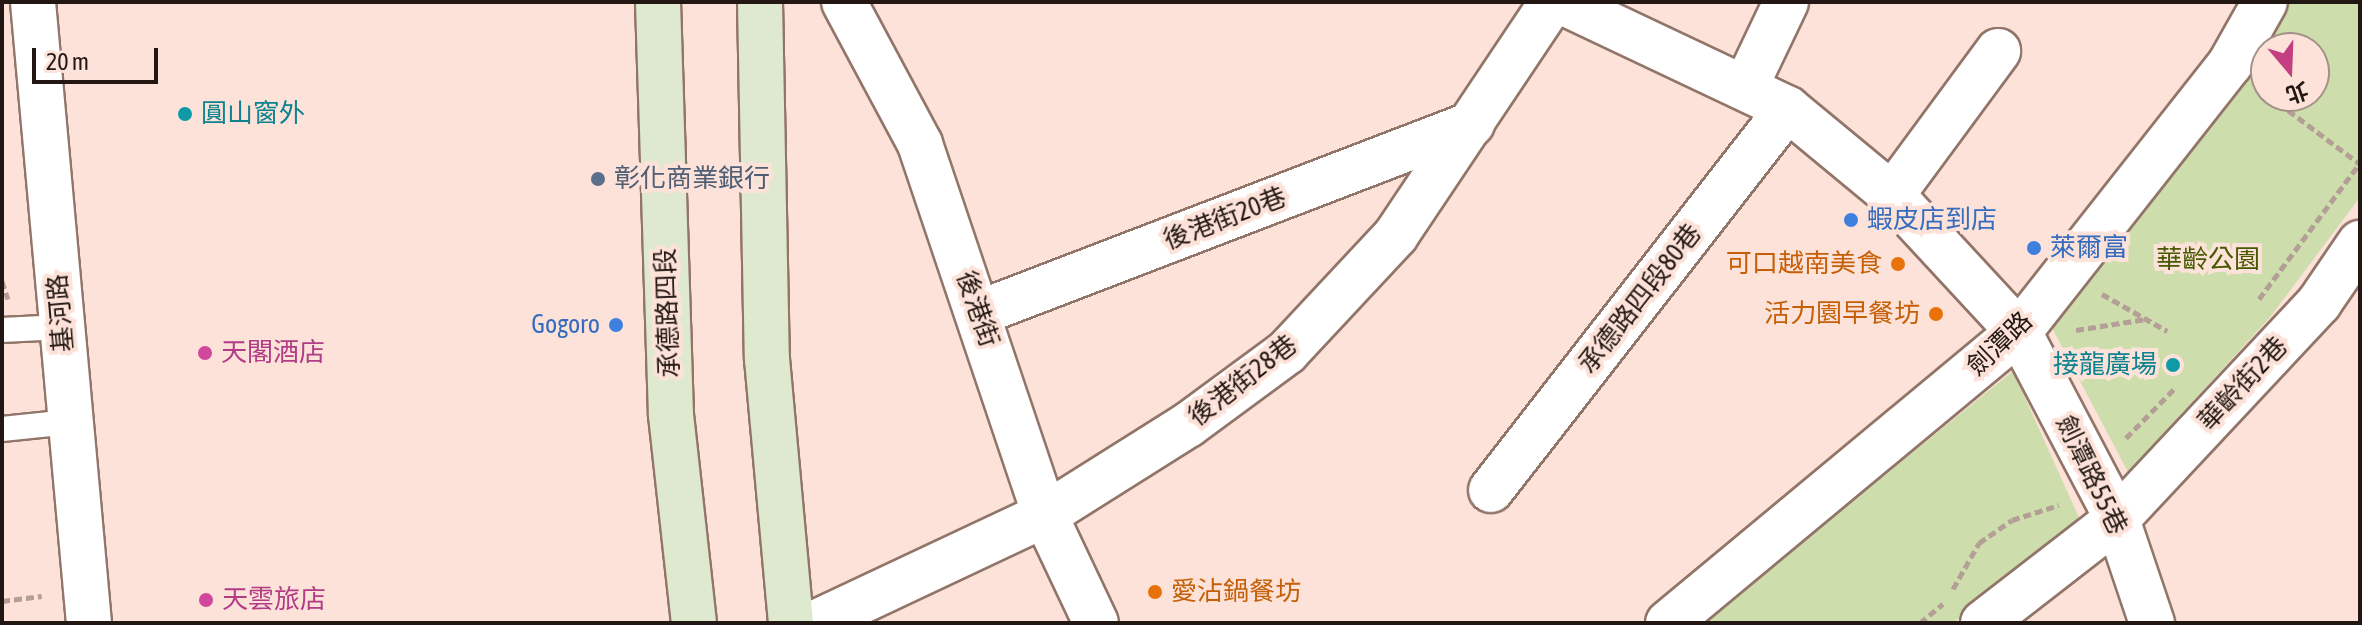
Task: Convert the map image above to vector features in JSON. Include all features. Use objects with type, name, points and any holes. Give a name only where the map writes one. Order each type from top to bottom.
[{"type":"main road","name":"承德路四段","points":[[658,2],[671,415],[694,623]]},
{"type":"main road","points":[[760,2],[767,359],[791,623]]},
{"type":"street","name":"基河路","points":[[33,2],[89,623]]},
{"type":"street","name":"後港街","points":[[844,2],[920,144],[1045,515],[1096,623]]},
{"type":"street","name":"後港街28巷","points":[[815,623],[1045,515],[1188,425],[1287,352],[1396,235],[1552,2]]},
{"type":"street","points":[[1562,2],[1746,86],[1788,109],[1892,195],[2019,332]]},
{"type":"street","points":[[1746,86],[1786,2]]},
{"type":"street","name":"劍潭路","points":[[1668,623],[2019,332],[2230,64],[2265,2]]},
{"type":"street","points":[[1892,195],[1998,51]]},
{"type":"street","name":"承德路四段80巷","points":[[1491,490],[1788,109]]},
{"type":"street","name":"後港街20巷","points":[[979,313],[1472,124]]},
{"type":"street","name":"華齡街2巷","points":[[1983,623],[2117,519],[2319,303],[2360,243]]},
{"type":"street","name":"劍潭路55巷","points":[[2019,332],[2117,519],[2152,623]]},
{"type":"lane","points":[[2,330],[62,327]]},
{"type":"lane","points":[[2,429],[70,422]]},
{"type":"path","points":[[2256,303],[2360,163],[2291,112]]},
{"type":"path","points":[[2096,290],[2167,331]]},
{"type":"path","points":[[2063,332],[2146,319]]},
{"type":"path","points":[[2126,438],[2183,379]]},
{"type":"path","points":[[1920,623],[1941,607],[1975,557],[1979,543],[2012,520],[2059,505]]},
{"type":"path","points":[[2,601],[42,596]]},
{"type":"green space","name":"華齡公園","points":[[2288,2],[2360,2],[2360,197],[2271,316],[2128,472],[2051,326],[2250,66],[2250,112],[2330,112],[2330,32],[2270,32]]},
{"type":"green space","points":[[2013,371],[2081,522],[1953,623],[1702,623]]},
{"type":"place","name":"圓山窗外","points":[[185,114]]},
{"type":"place","name":"彰化商業銀行","points":[[598,179]]},
{"type":"place","name":"蝦皮店到店","points":[[1851,220]]},
{"type":"place","name":"萊爾富","points":[[2034,248]]},
{"type":"place","name":"可口越南美食","points":[[1898,264]]},
{"type":"place","name":"活力園早餐坊","points":[[1936,314]]},
{"type":"place","name":"Gogoro","points":[[616,325]]},
{"type":"place","name":"天閣酒店","points":[[205,353]]},
{"type":"place","name":"接龍廣場","points":[[2173,365]]},
{"type":"place","name":"愛沾鍋餐坊","points":[[1155,592]]},
{"type":"place","name":"天雲旅店","points":[[206,600]]}]
